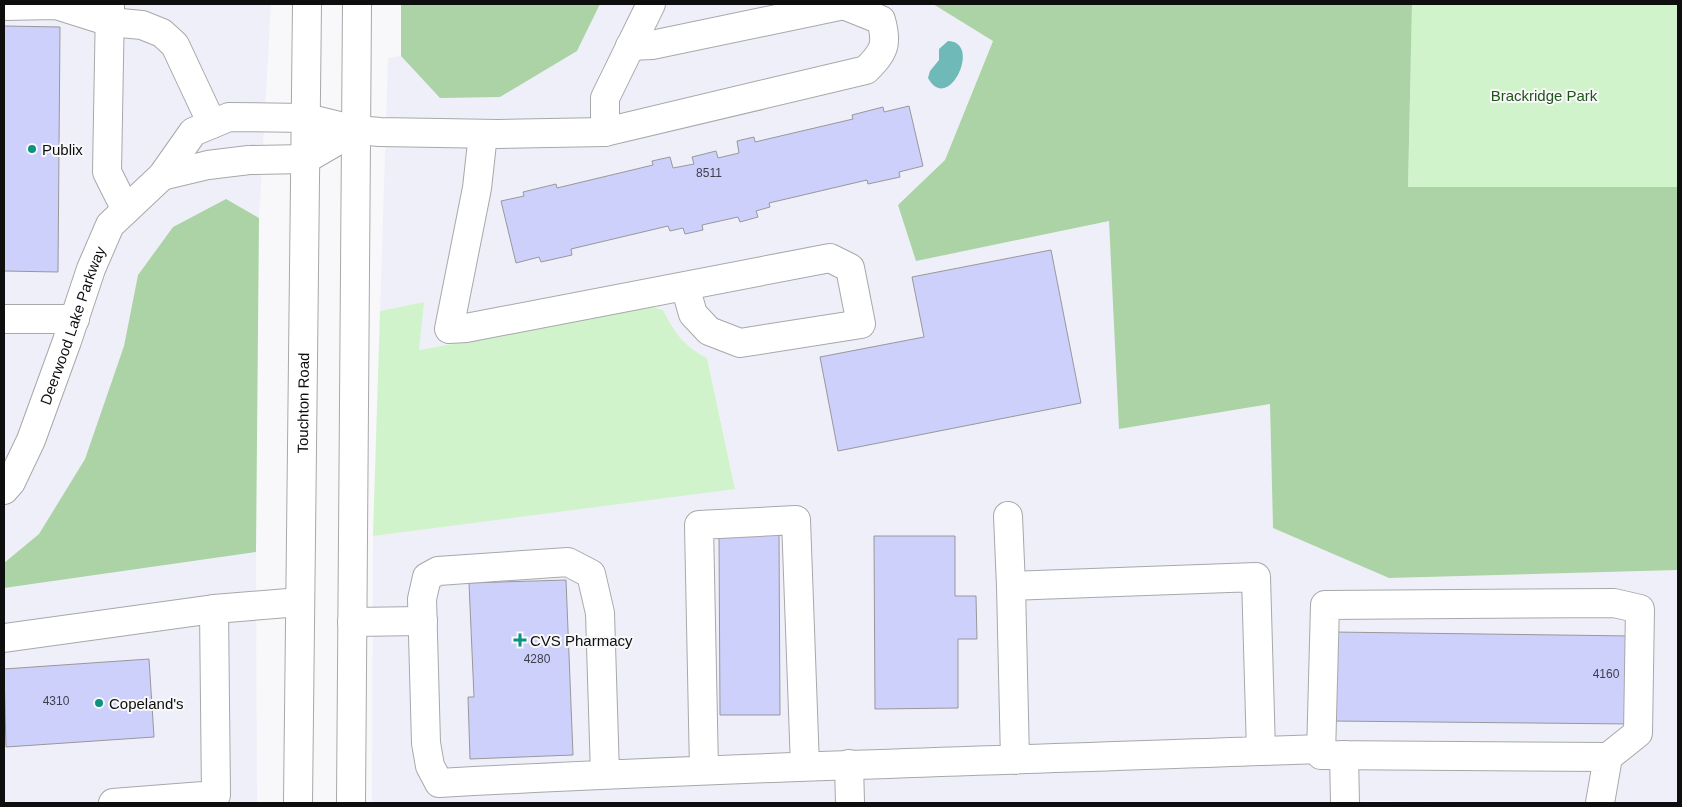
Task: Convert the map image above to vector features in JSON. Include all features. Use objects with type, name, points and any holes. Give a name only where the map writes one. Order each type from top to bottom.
[{"type":"street","name":"Touchton Road","points":[[298,803],[307,4]]},
{"type":"street","points":[[351,803],[357,4]]},
{"type":"street","points":[[605,132],[605,98],[651,4]]},
{"type":"street","name":"Deerwood Lake Parkway","points":[[4,490],[11,482],[31,440],[91,269],[110,225],[162,176],[193,132],[229,116],[307,118],[356,130],[483,134],[605,132],[866,70],[881,55],[886,38],[881,20],[843,4]]},
{"type":"street","points":[[630,46],[652,45],[843,4]]},
{"type":"street","points":[[4,6],[56,5],[110,13],[162,33],[175,45],[212,124]]},
{"type":"street","points":[[110,13],[108,172],[126,210]]},
{"type":"street","points":[[162,176],[208,165],[249,160],[306,159],[356,130]]},
{"type":"street","points":[[483,134],[477,188],[448,329],[466,328],[684,286],[830,258],[850,268],[858,300],[861,324],[740,343],[709,331],[693,314],[684,286]]},
{"type":"street","points":[[4,319],[75,319]]},
{"type":"street","points":[[1008,516],[1014,760]]},
{"type":"street","points":[[704,770],[699,525],[796,520],[805,766]]},
{"type":"street","points":[[605,774],[600,613],[591,574],[568,562],[438,570],[427,577],[422,599],[426,743],[430,766],[439,783],[849,764],[1261,751],[1333,752],[1608,757],[1638,733],[1640,609],[1614,603],[1325,605],[1333,752],[1345,803]]},
{"type":"street","points":[[1011,586],[1256,576],[1261,751]]},
{"type":"street","points":[[4,638],[214,609],[300,602]]},
{"type":"street","points":[[113,803],[216,795],[214,609]]},
{"type":"street","points":[[352,622],[423,622]]},
{"type":"street","points":[[1600,803],[1608,757]]},
{"type":"street","points":[[849,764],[850,803]]},
{"type":"shaded area","points":[[4,4],[271,4],[259,218],[226,199],[173,227],[138,275],[124,346],[85,459],[39,534],[4,563]]},
{"type":"shaded area","points":[[600,4],[933,4],[993,40],[945,160],[898,205],[1109,221],[1120,429],[1270,404],[1273,528],[1389,578],[1678,570],[1678,803],[1362,801],[1360,803],[372,803],[373,536],[735,488],[707,358],[689,348],[672,328],[663,310],[652,307],[418,350],[423,302],[380,311],[388,58],[401,56],[440,98],[577,51]]},
{"type":"shaded area","points":[[256,552],[257,803],[4,803],[4,588]]},
{"type":"green space","points":[[401,4],[600,4],[577,51],[500,97],[440,98],[401,56]]},
{"type":"green space","points":[[933,4],[1412,4],[1408,187],[1678,187],[1678,570],[1389,578],[1273,528],[1270,404],[1119,429],[1109,221],[916,261],[898,205],[945,160],[993,41]]},
{"type":"green space","name":"Brackridge Park","points":[[1412,4],[1678,4],[1678,187],[1408,187]]},
{"type":"green space","points":[[226,199],[259,218],[256,552],[4,588],[4,563],[39,534],[85,459],[124,346],[138,275],[173,227]]},
{"type":"green space","points":[[424,302],[419,350],[652,307],[663,310],[672,326],[686,344],[707,358],[735,489],[373,536],[380,311]]},
{"type":"water","points":[[948,41],[958,44],[962,52],[962,63],[959,74],[952,83],[944,88],[936,87],[928,78],[930,71],[939,60],[939,49]]},
{"type":"building","name":"Publix","points":[[4,26],[60,27],[58,272],[4,271]]},
{"type":"building","points":[[909,106],[923,166],[899,172],[900,177],[868,184],[867,180],[769,203],[770,207],[756,211],[758,217],[740,222],[738,217],[702,225],[703,230],[685,234],[683,228],[670,231],[668,226],[571,249],[572,255],[541,262],[539,257],[516,263],[501,201],[524,196],[523,192],[556,184],[557,188],[653,165],[652,161],[670,157],[673,168],[694,164],[692,157],[716,151],[718,158],[739,153],[737,141],[754,137],[755,142],[853,119],[852,115],[883,107],[884,112]]},
{"type":"building","points":[[1051,250],[1081,403],[838,451],[820,357],[924,337],[912,277]]},
{"type":"building","points":[[719,535],[779,535],[780,715],[720,715]]},
{"type":"building","points":[[874,536],[955,536],[955,596],[976,596],[977,639],[958,639],[958,708],[875,709]]},
{"type":"building","name":"CVS Pharmacy","points":[[566,580],[573,755],[470,759],[468,697],[474,697],[469,583]]},
{"type":"building","points":[[1333,632],[1632,636],[1631,724],[1332,721]]},
{"type":"building","points":[[149,659],[154,737],[6,747],[4,669]]},
{"type":"place","name":"Publix","points":[[32,149]]},
{"type":"place","name":"CVS Pharmacy","points":[[520,640]]},
{"type":"place","name":"Copeland's","points":[[99,703]]}]
